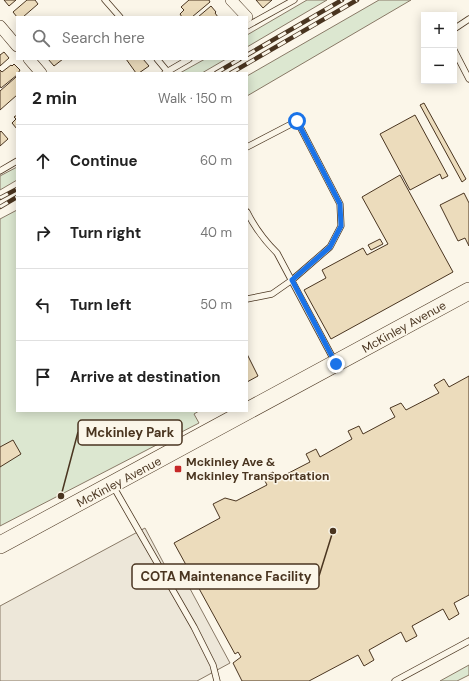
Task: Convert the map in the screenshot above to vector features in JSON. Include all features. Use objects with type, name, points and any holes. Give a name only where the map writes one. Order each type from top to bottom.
[{"type":"main road","name":"McKinley Avenue","points":[[248,411],[469,291]]},
{"type":"main road","name":"McKinley Avenue","points":[[0,545],[247,412]]},
{"type":"street","points":[[231,0],[244,16]]},
{"type":"street","points":[[0,26],[16,45]]},
{"type":"street","points":[[29,60],[40,72]]},
{"type":"lane","points":[[104,0],[119,16]]},
{"type":"lane","points":[[248,21],[294,0]]},
{"type":"lane","points":[[457,27],[469,19]]},
{"type":"lane","points":[[457,56],[469,78]]},
{"type":"lane","points":[[158,60],[166,72],[187,60]]},
{"type":"lane","points":[[248,146],[297,121],[340,204],[341,226],[330,247],[292,280],[272,294],[248,299]]},
{"type":"lane","points":[[0,171],[16,162]]},
{"type":"lane","points":[[248,214],[265,241],[277,253],[336,364]]},
{"type":"lane","points":[[113,484],[194,627],[213,665],[216,681]]},
{"type":"lane","points":[[395,681],[469,641]]},
{"type":"green space","points":[[307,0],[327,0],[248,46],[248,34]]},
{"type":"green space","points":[[379,0],[411,0],[248,95],[248,75]]},
{"type":"green space","points":[[203,60],[224,60],[204,72],[182,72]]},
{"type":"green space","points":[[16,168],[16,181],[0,190],[0,176]]},
{"type":"green space","points":[[16,211],[16,412],[197,412],[194,414],[199,423],[0,526],[0,219]]},
{"type":"green space","points":[[469,665],[469,675],[457,681],[440,681]]},
{"type":"shaded area","points":[[145,528],[171,577],[181,572],[230,663],[197,681],[0,681],[0,606]]},
{"type":"building","points":[[4,0],[16,0],[9,6]]},
{"type":"building","points":[[27,0],[35,0],[38,4],[24,16],[16,16],[13,12]]},
{"type":"building","points":[[189,0],[209,0],[210,2],[193,16],[181,16],[180,14],[184,10],[181,7]]},
{"type":"building","points":[[256,0],[272,0],[263,8]]},
{"type":"building","points":[[211,6],[217,16],[199,16]]},
{"type":"building","points":[[4,52],[9,58],[0,66],[0,55]]},
{"type":"building","points":[[49,60],[62,60],[54,66]]},
{"type":"building","points":[[127,60],[144,60],[149,66],[140,72],[135,72]]},
{"type":"building","points":[[14,64],[20,70],[19,72],[16,72],[16,76],[1,88],[0,70],[2,72],[11,65],[12,66]]},
{"type":"building","points":[[16,77],[16,96],[0,110],[0,91]]},
{"type":"building","points":[[424,103],[466,179],[462,182],[420,105]]},
{"type":"building","points":[[415,115],[448,176],[442,179],[440,174],[410,190],[380,134]]},
{"type":"building","points":[[16,119],[16,128],[12,123]]},
{"type":"building","points":[[1,131],[8,139],[0,146],[0,132]]},
{"type":"building","points":[[400,175],[453,272],[331,339],[304,290],[326,278],[322,270],[363,248],[367,255],[388,244],[362,197]]},
{"type":"building","points":[[464,193],[469,203],[469,246],[465,238],[458,241],[440,205]]},
{"type":"building","points":[[380,239],[383,244],[371,250],[368,245]]},
{"type":"building","points":[[248,356],[258,376],[248,381]]},
{"type":"building","points":[[469,376],[469,595],[454,603],[459,614],[449,620],[443,609],[412,626],[417,636],[406,642],[401,632],[369,650],[374,660],[364,666],[358,655],[309,681],[242,681],[233,663],[241,657],[238,652],[235,654],[174,543],[220,518],[213,504],[225,498],[236,501],[267,485],[263,477],[273,472],[277,479],[310,462],[306,454],[316,449],[320,457],[352,439],[348,431],[359,426],[363,434],[395,417],[390,408],[401,403],[406,410],[439,393],[434,385],[444,379],[449,387]]},
{"type":"building","points":[[13,440],[21,454],[0,467],[0,447]]},
{"type":"railway","points":[[248,54],[342,0]]},
{"type":"railway","points":[[233,72],[357,0]]},
{"type":"railway","points":[[218,72],[238,60]]},
{"type":"railway","points":[[0,198],[16,190]]},
{"type":"railway","points":[[0,207],[16,198]]},
{"type":"place","name":"Mckinley Ave & Mckinley Transportation","points":[[178,469]]},
{"type":"place","name":"Mckinley Park","points":[[61,496]]},
{"type":"place","name":"COTA Maintenance Facility","points":[[333,531]]},
{"type":"route","points":[[297,121],[340,204],[341,226],[330,247],[292,280],[336,364]]}]
